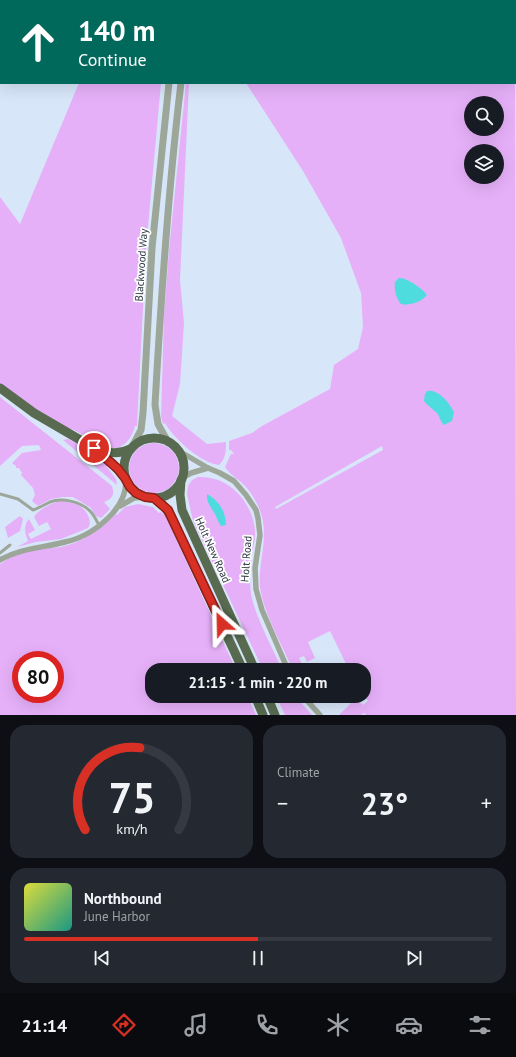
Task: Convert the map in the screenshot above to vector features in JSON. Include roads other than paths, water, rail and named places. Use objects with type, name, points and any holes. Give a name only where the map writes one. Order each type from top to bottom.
[{"type":"highway","points":[[0,388],[34,413],[94,448],[104,452],[113,454],[123,452],[139,442],[152,438],[160,438],[168,442],[178,451],[183,460],[184,467],[182,479],[177,487],[170,493],[163,497],[150,498],[136,493],[115,466],[94,448]]},
{"type":"highway","points":[[126,480],[124,466],[125,458],[131,448]]},
{"type":"highway","name":"Holt New Road","points":[[182,479],[180,495],[182,510],[252,663]]},
{"type":"highway","name":"Holt New Road","points":[[150,498],[164,506],[171,516],[240,663]]},
{"type":"highway","points":[[258,703],[263,715]]},
{"type":"highway","points":[[270,703],[275,715]]},
{"type":"street","name":"Blackwood Way","points":[[131,448],[140,430],[144,413],[152,248],[168,84]]},
{"type":"street","name":"Blackwood Way","points":[[168,442],[158,424],[155,405],[164,259],[174,138],[181,84]]},
{"type":"street","name":"Holt Road","points":[[178,451],[208,468],[220,472],[234,481],[246,494],[256,510],[260,535],[255,568],[256,589],[262,610],[285,663]]},
{"type":"street","points":[[182,479],[191,473],[208,468]]},
{"type":"street","points":[[118,507],[124,495],[126,480]]},
{"type":"street","points":[[0,560],[28,549],[75,540],[100,526],[118,507],[129,500],[150,498]]},
{"type":"street","points":[[309,703],[320,715]]},
{"type":"lane","points":[[0,494],[18,499],[33,510],[51,502],[62,500],[73,502],[89,510],[100,526]]},
{"type":"lane","points":[[0,553],[10,545]]}]
